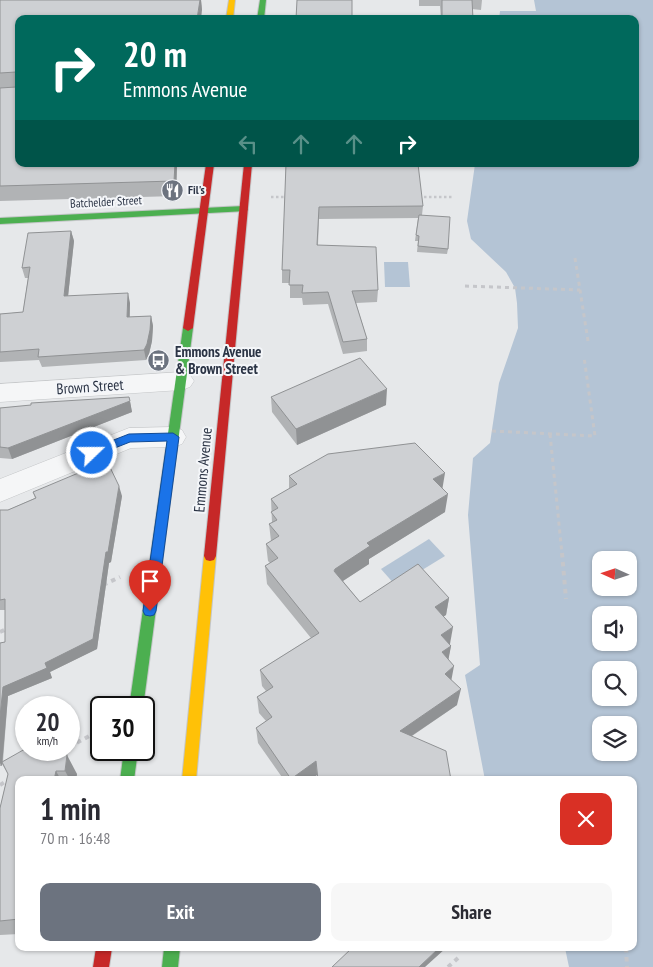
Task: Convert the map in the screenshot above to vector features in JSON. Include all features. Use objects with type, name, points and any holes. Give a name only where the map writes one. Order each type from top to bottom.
[{"type":"main road","points":[[230,15],[232,0]]},
{"type":"main road","points":[[261,15],[263,0]]},
{"type":"main road","points":[[138,696],[210,167]]},
{"type":"main road","name":"Emmons Avenue","points":[[188,776],[248,167]]},
{"type":"main road","name":"Batchelder Street","points":[[0,222],[244,209]]},
{"type":"main road","points":[[127,776],[129,761]]},
{"type":"main road","points":[[101,967],[104,951]]},
{"type":"main road","points":[[170,967],[172,951]]},
{"type":"street","name":"Brown Street","points":[[0,393],[181,381]]},
{"type":"street","points":[[0,491],[129,438],[173,437]]},
{"type":"path","points":[[271,197],[290,197]]},
{"type":"path","points":[[415,197],[454,197]]},
{"type":"path","points":[[575,258],[588,341]]},
{"type":"path","points":[[465,286],[580,290]]},
{"type":"path","points":[[492,431],[595,436],[584,358]]},
{"type":"path","points":[[550,434],[566,599]]},
{"type":"path","points":[[94,589],[120,577]]},
{"type":"path","points":[[0,632],[17,624]]},
{"type":"path","points":[[0,785],[15,777]]},
{"type":"path","points":[[626,951],[627,967]]},
{"type":"path","points":[[448,967],[458,958]]},
{"type":"water","points":[[534,0],[653,0],[653,967],[569,967],[566,951],[637,951],[637,776],[484,776],[465,675],[480,665],[468,515],[473,458],[490,443],[499,383],[518,328],[515,288],[506,272],[471,239],[467,221],[475,167],[639,167],[639,15],[500,15],[500,11],[536,11]]},
{"type":"water","points":[[384,262],[408,262],[410,287],[385,287]]},
{"type":"water","points":[[429,539],[445,556],[396,586],[381,569]]},
{"type":"building","points":[[0,0],[200,0],[198,15],[15,15],[15,72],[0,73]]},
{"type":"building","points":[[297,0],[352,0],[352,15],[296,15]]},
{"type":"building","points":[[442,0],[472,0],[473,15],[442,15]]},
{"type":"building","points":[[15,87],[15,167],[175,167],[174,181],[0,186],[0,88]]},
{"type":"building","points":[[286,167],[418,167],[423,206],[319,207],[317,245],[376,247],[378,290],[352,291],[367,339],[343,342],[328,292],[302,293],[303,285],[289,285],[290,270],[282,270]]},
{"type":"building","points":[[419,215],[450,217],[448,249],[418,246],[419,236],[416,235]]},
{"type":"building","points":[[71,231],[64,296],[128,293],[127,317],[151,316],[150,330],[144,350],[38,357],[39,349],[0,352],[0,314],[23,312],[30,267],[22,268],[28,233]]},
{"type":"building","points":[[360,358],[387,389],[296,429],[271,397]]},
{"type":"building","points":[[129,397],[130,401],[8,448],[0,447],[0,408],[31,405],[31,403]]},
{"type":"building","points":[[415,443],[445,473],[433,479],[448,494],[367,543],[370,546],[334,571],[360,602],[418,564],[449,598],[435,607],[453,627],[441,635],[451,646],[442,652],[454,666],[445,674],[461,689],[400,731],[446,751],[450,776],[318,776],[316,761],[295,776],[289,776],[256,728],[272,717],[257,697],[273,687],[260,670],[319,633],[265,566],[278,558],[266,544],[279,536],[269,524],[277,520],[271,512],[278,508],[271,499],[297,484],[289,476],[328,454]]},
{"type":"building","points":[[107,461],[119,486],[108,552],[106,552],[93,639],[45,663],[47,668],[3,687],[0,717],[0,643],[5,642],[5,599],[0,600],[0,510],[8,510],[36,498],[33,492]]},
{"type":"building","points":[[15,755],[15,761],[66,761],[65,771],[56,771],[55,776],[15,776],[15,919],[0,921],[0,808],[8,774],[2,762]]},
{"type":"building","points":[[349,951],[436,951],[419,967],[332,967]]},
{"type":"traffic: fast","points":[[261,15],[263,0]]},
{"type":"traffic: fast","points":[[0,221],[244,209]]},
{"type":"traffic: fast","points":[[138,696],[188,328]]},
{"type":"traffic: fast","points":[[128,776],[130,761]]},
{"type":"traffic: fast","points":[[170,967],[172,951]]},
{"type":"traffic: slow","points":[[230,15],[232,0]]},
{"type":"traffic: slow","points":[[189,776],[210,556]]},
{"type":"traffic: jam","points":[[188,328],[210,167]]},
{"type":"traffic: jam","points":[[210,556],[248,167]]},
{"type":"traffic: jam","points":[[101,967],[104,951]]},
{"type":"place","name":"Fil's","points":[[172,190]]},
{"type":"place","name":"Emmons Avenue & Brown Street","points":[[159,361]]},
{"type":"route","points":[[92,453],[129,438],[173,437],[150,611]]}]
